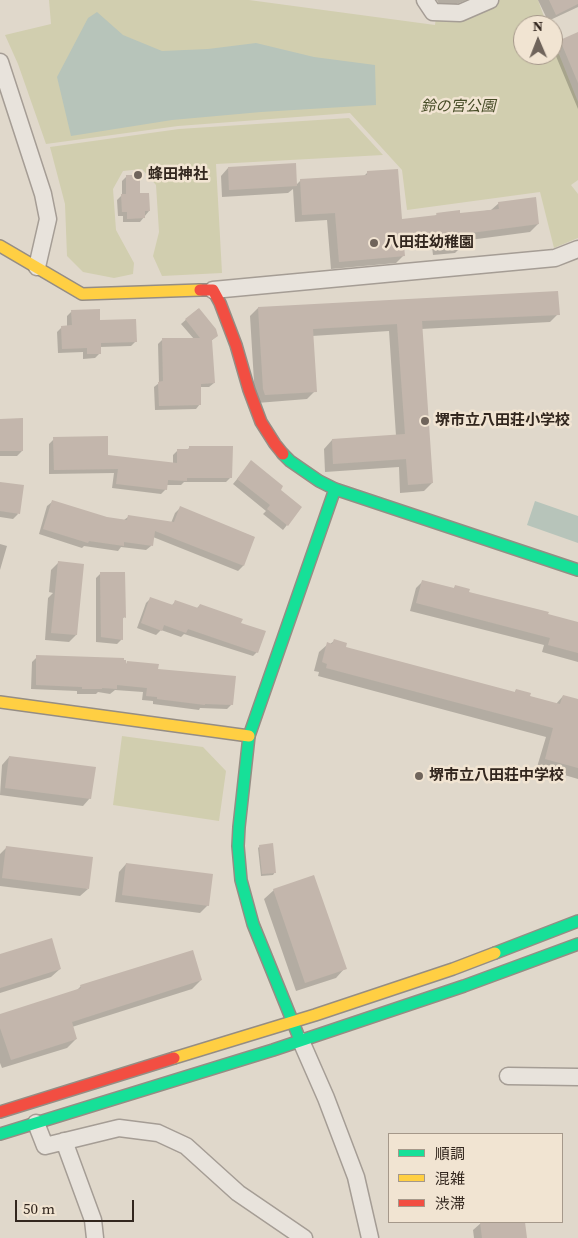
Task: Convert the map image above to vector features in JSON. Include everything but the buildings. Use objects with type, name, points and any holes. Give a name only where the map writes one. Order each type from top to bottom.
[{"type":"street","points":[[425,0],[433,12],[460,13],[490,0]]},
{"type":"street","points":[[1,66],[43,194],[48,219],[37,267]]},
{"type":"street","points":[[0,246],[82,294],[213,290],[555,258],[578,249]]},
{"type":"street","points":[[213,290],[236,345],[249,390],[261,422],[275,444],[290,461],[319,481],[335,489],[578,570]]},
{"type":"street","points":[[335,489],[249,736],[238,846],[241,880],[253,924],[292,1022],[326,1098],[356,1177],[370,1238]]},
{"type":"street","points":[[0,702],[249,736]]},
{"type":"street","points":[[0,1112],[292,1022],[453,969],[578,921]]},
{"type":"street","points":[[0,1134],[302,1041],[464,986],[578,944]]},
{"type":"street","points":[[508,1076],[578,1077]]},
{"type":"street","points":[[36,1123],[45,1146],[119,1128],[158,1133],[186,1146],[238,1193],[304,1238]]},
{"type":"street","points":[[64,1140],[93,1220],[95,1238]]},
{"type":"green space","name":"鈴の宮公園","points":[[49,0],[249,0],[435,25],[436,17],[456,18],[499,0],[538,0],[543,15],[513,15],[513,65],[563,64],[578,102],[578,180],[571,185],[578,194],[578,238],[554,248],[540,192],[407,210],[402,170],[350,113],[178,126],[46,144],[18,64],[5,35],[51,24]]},
{"type":"green space","name":"蜂田神社","points":[[349,118],[383,155],[216,164],[222,273],[162,276],[153,256],[159,232],[156,185],[142,169],[123,171],[113,189],[116,230],[134,263],[133,274],[114,278],[83,272],[67,256],[65,204],[50,147],[179,129]]},
{"type":"green space","points":[[122,736],[203,747],[226,771],[219,821],[113,805]]},
{"type":"shaded area","points":[[97,12],[123,35],[162,51],[208,49],[256,43],[314,57],[375,65],[376,105],[172,120],[71,136],[57,77],[88,18]]},
{"type":"shaded area","points":[[535,501],[578,516],[578,543],[527,525]]},
{"type":"traffic: fast","points":[[283,454],[319,481],[335,489],[578,570]]},
{"type":"traffic: fast","points":[[298,1035],[253,924],[241,880],[238,846],[239,827],[249,736],[335,489]]},
{"type":"traffic: fast","points":[[495,953],[578,921]]},
{"type":"traffic: fast","points":[[0,1134],[273,1050],[464,986],[578,944]]},
{"type":"traffic: slow","points":[[0,246],[82,294],[200,290]]},
{"type":"traffic: slow","points":[[0,702],[249,736]]},
{"type":"traffic: slow","points":[[174,1058],[315,1015],[495,953]]},
{"type":"traffic: jam","points":[[200,290],[213,290],[220,303],[261,422],[283,454]]},
{"type":"traffic: jam","points":[[0,1112],[174,1058]]},
{"type":"place","name":"蜂田神社","points":[[138,175]]},
{"type":"place","name":"八田荘幼稚園","points":[[374,243]]},
{"type":"place","name":"堺市立八田荘小学校","points":[[425,421]]},
{"type":"place","name":"堺市立八田荘中学校","points":[[419,776]]}]
